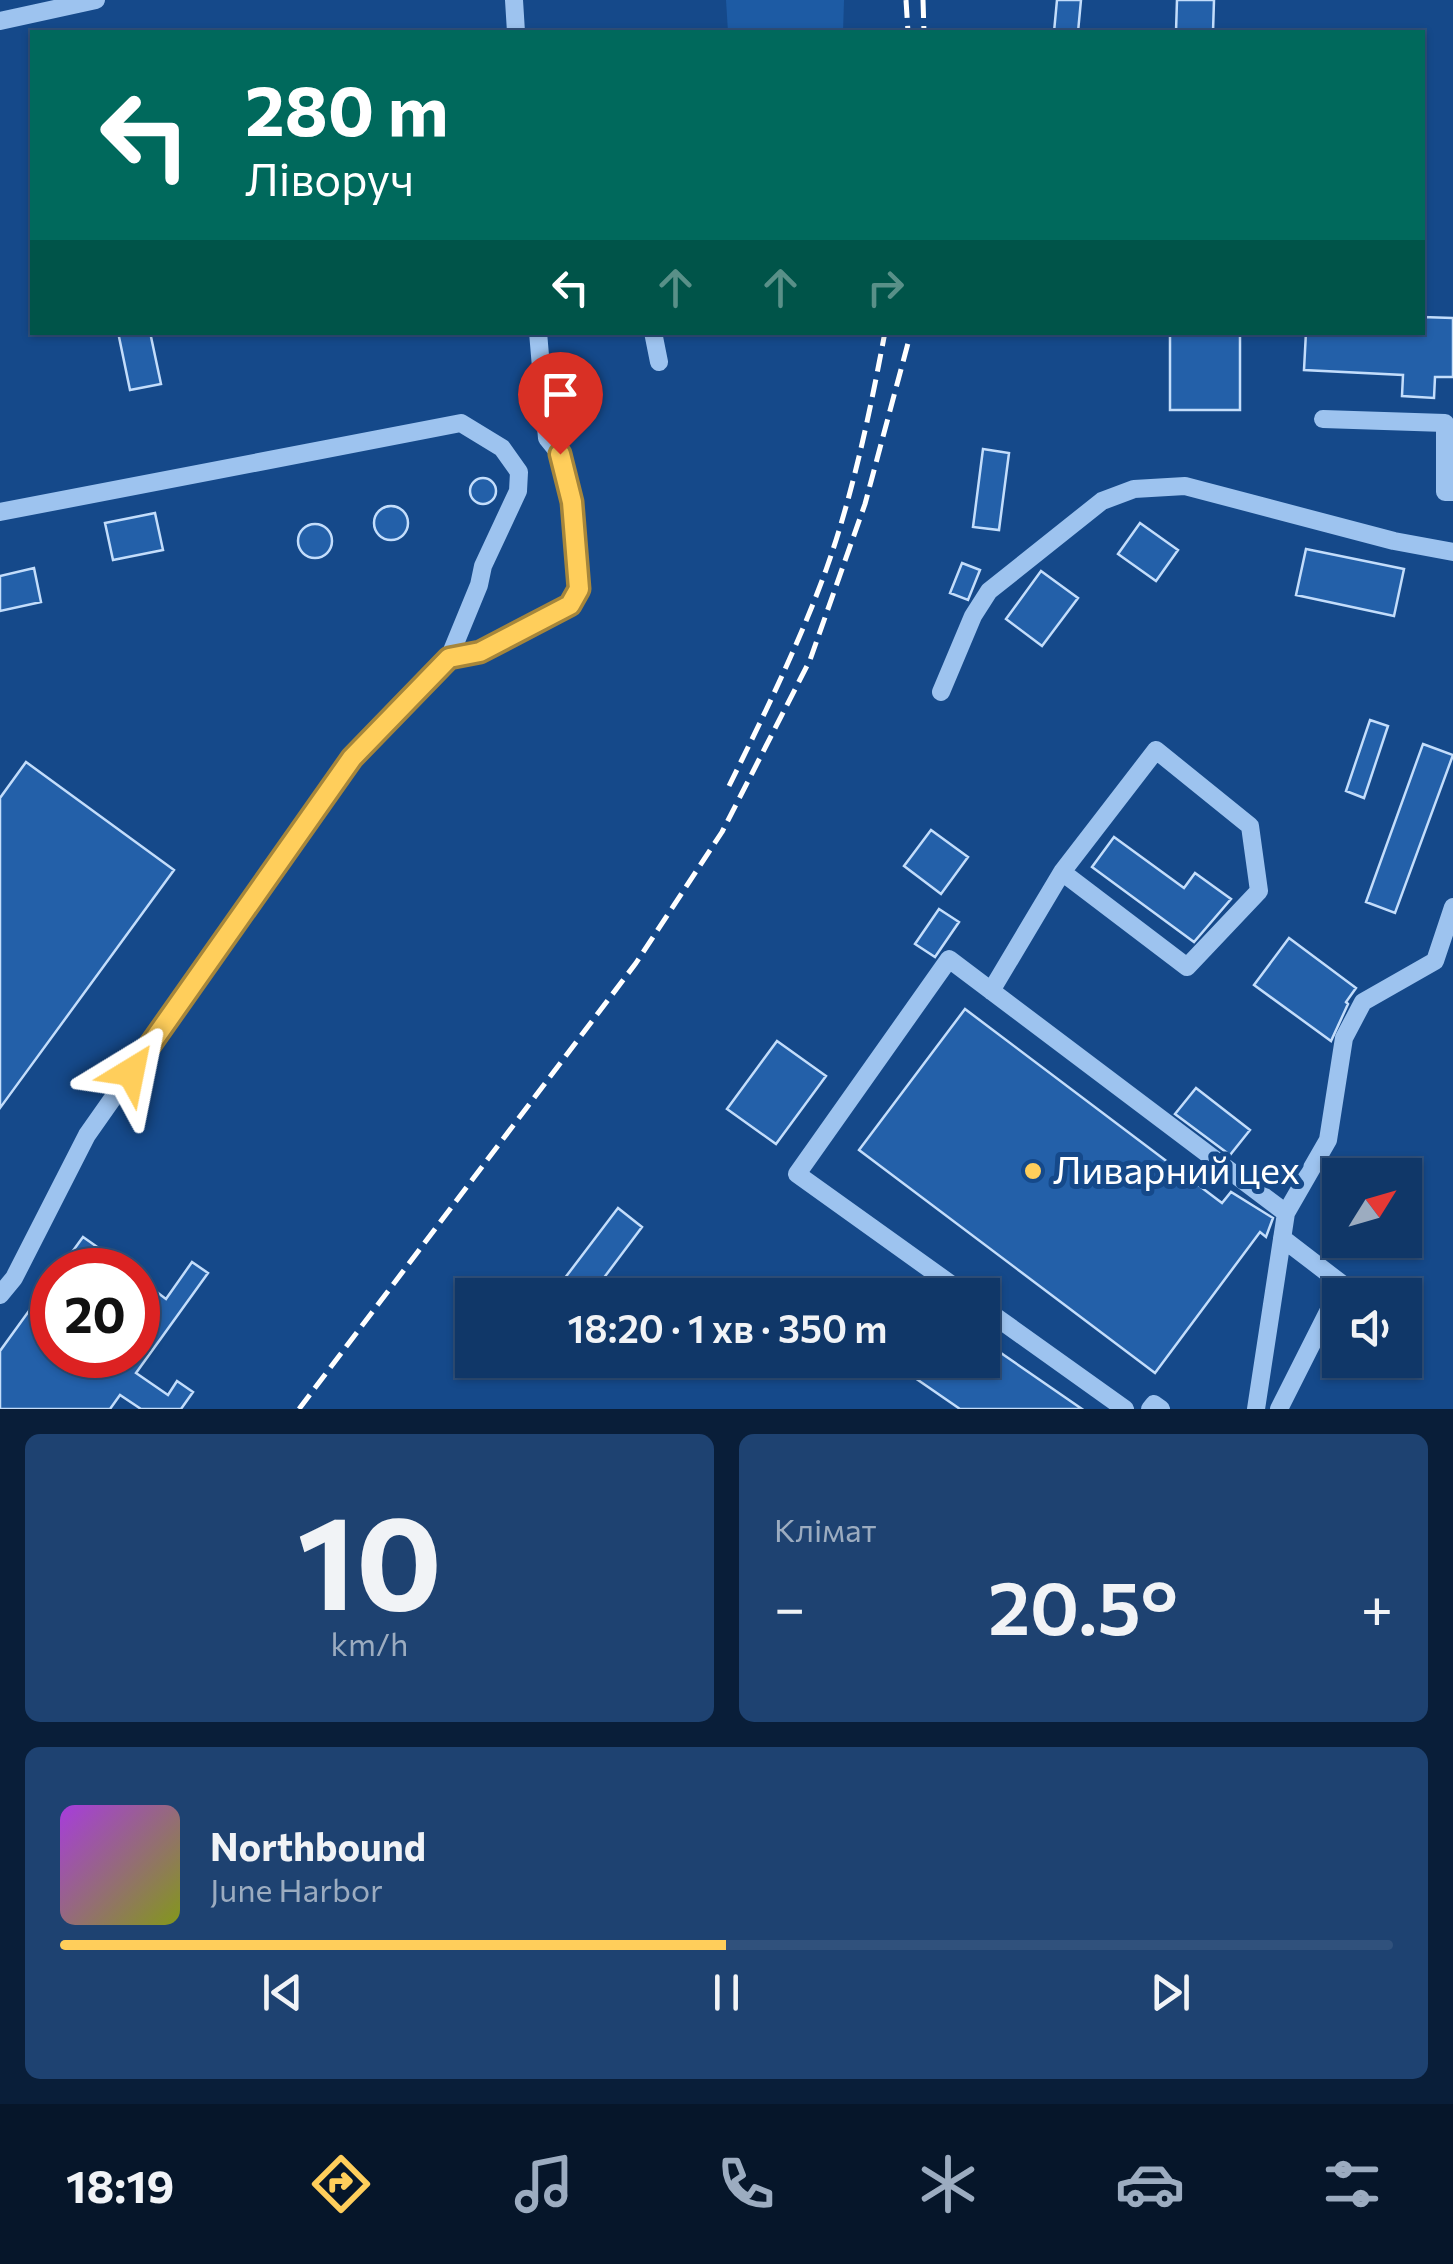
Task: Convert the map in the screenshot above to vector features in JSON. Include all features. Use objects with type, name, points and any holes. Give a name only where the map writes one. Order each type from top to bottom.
[{"type":"lane","points":[[0,21],[96,0]]},
{"type":"lane","points":[[514,0],[516,30]]},
{"type":"lane","points":[[449,658],[480,652],[509,640],[570,605],[579,589],[572,502],[560,454],[547,438],[538,335]]},
{"type":"lane","points":[[654,335],[659,362]]},
{"type":"lane","points":[[1323,419],[1445,423],[1446,492],[1453,492]]},
{"type":"lane","points":[[0,512],[460,423],[502,448],[519,472],[518,491],[487,556],[449,658],[352,758],[87,1135],[14,1278],[0,1295]]},
{"type":"lane","points":[[940,692],[973,616],[989,591],[1102,501],[1134,489],[1185,486],[1394,541],[1453,552]]},
{"type":"lane","points":[[991,991],[1062,872],[1156,750],[1250,826],[1259,891],[1187,967],[1062,872]]},
{"type":"lane","points":[[1256,1409],[1286,1214],[1328,1140],[1344,1038],[1363,1002],[1435,961],[1453,907]]},
{"type":"lane","points":[[942,1278],[797,1174],[949,959],[1286,1214]]},
{"type":"lane","points":[[1280,1409],[1342,1284],[1282,1238]]},
{"type":"lane","points":[[1000,1320],[1126,1409]]},
{"type":"lane","points":[[1150,1409],[1154,1404],[1161,1409]]},
{"type":"shaded area","points":[[726,0],[844,0],[843,30],[728,30]]},
{"type":"building","points":[[1057,0],[1081,0],[1078,30],[1054,30]]},
{"type":"building","points":[[1177,0],[1214,0],[1213,30],[1176,30]]},
{"type":"building","points":[[1425,317],[1453,318],[1453,377],[1435,377],[1434,398],[1402,396],[1403,375],[1304,370],[1306,335],[1425,335]]},
{"type":"building","points":[[119,335],[151,335],[161,384],[130,390]]},
{"type":"building","points":[[1170,335],[1240,335],[1240,410],[1170,410]]},
{"type":"building","points":[[983,449],[1009,453],[999,530],[973,527]]},
{"type":"building","points":[[483,478],[492,482],[496,491],[492,500],[483,504],[474,500],[470,491],[474,482]]},
{"type":"building","points":[[391,506],[403,511],[408,523],[403,535],[391,540],[379,535],[374,523],[379,511]]},
{"type":"building","points":[[155,513],[163,550],[113,560],[105,523]]},
{"type":"building","points":[[1140,523],[1178,550],[1156,581],[1118,554]]},
{"type":"building","points":[[315,524],[327,529],[332,541],[327,553],[315,558],[303,553],[298,541],[303,529]]},
{"type":"building","points":[[1306,549],[1404,569],[1394,616],[1296,595]]},
{"type":"building","points":[[962,563],[980,570],[968,600],[950,593]]},
{"type":"building","points":[[34,568],[41,602],[0,611],[0,576]]},
{"type":"building","points":[[1041,571],[1078,598],[1042,646],[1006,619]]},
{"type":"building","points":[[1370,720],[1388,726],[1364,798],[1346,791]]},
{"type":"building","points":[[1423,744],[1453,755],[1395,913],[1366,902]]},
{"type":"building","points":[[26,762],[174,870],[0,1108],[0,798]]},
{"type":"building","points":[[931,830],[968,857],[941,894],[904,866]]},
{"type":"building","points":[[1114,837],[1184,888],[1195,873],[1231,899],[1194,942],[1092,867]]},
{"type":"building","points":[[939,909],[959,922],[935,957],[915,944]]},
{"type":"building","points":[[1289,938],[1356,988],[1346,1002],[1331,1041],[1254,985]]},
{"type":"building","name":"Ливарний цех","points":[[965,1009],[1222,1203],[1231,1192],[1273,1218],[1266,1237],[1260,1232],[1155,1373],[859,1150]]},
{"type":"building","points":[[777,1041],[826,1076],[776,1144],[727,1109]]},
{"type":"building","points":[[1196,1088],[1250,1130],[1230,1155],[1175,1114]]},
{"type":"building","points":[[618,1208],[642,1227],[604,1278],[565,1278]]},
{"type":"building","points":[[83,1237],[99,1248],[75,1248]]},
{"type":"building","points":[[192,1262],[208,1273],[160,1340],[160,1294],[166,1299]]},
{"type":"building","points":[[30,1309],[30,1378],[143,1378],[168,1395],[177,1381],[193,1392],[181,1409],[141,1409],[120,1395],[110,1409],[0,1409],[0,1351]]},
{"type":"building","points":[[1000,1352],[1082,1409],[960,1409],[915,1378],[1000,1378]]},
{"type":"railway","points":[[906,0],[908,30]]},
{"type":"railway","points":[[923,0],[924,30]]},
{"type":"railway","points":[[729,786],[793,652],[826,570],[860,452],[884,335]]},
{"type":"railway","points":[[299,1409],[636,963],[722,832],[810,660],[865,504],[910,335]]},
{"type":"place","name":"Ливарний цех","points":[[1033,1171]]},
{"type":"route","points":[[131,1072],[352,758],[449,658],[480,652],[509,640],[570,605],[579,589],[572,502],[560,454]]}]
